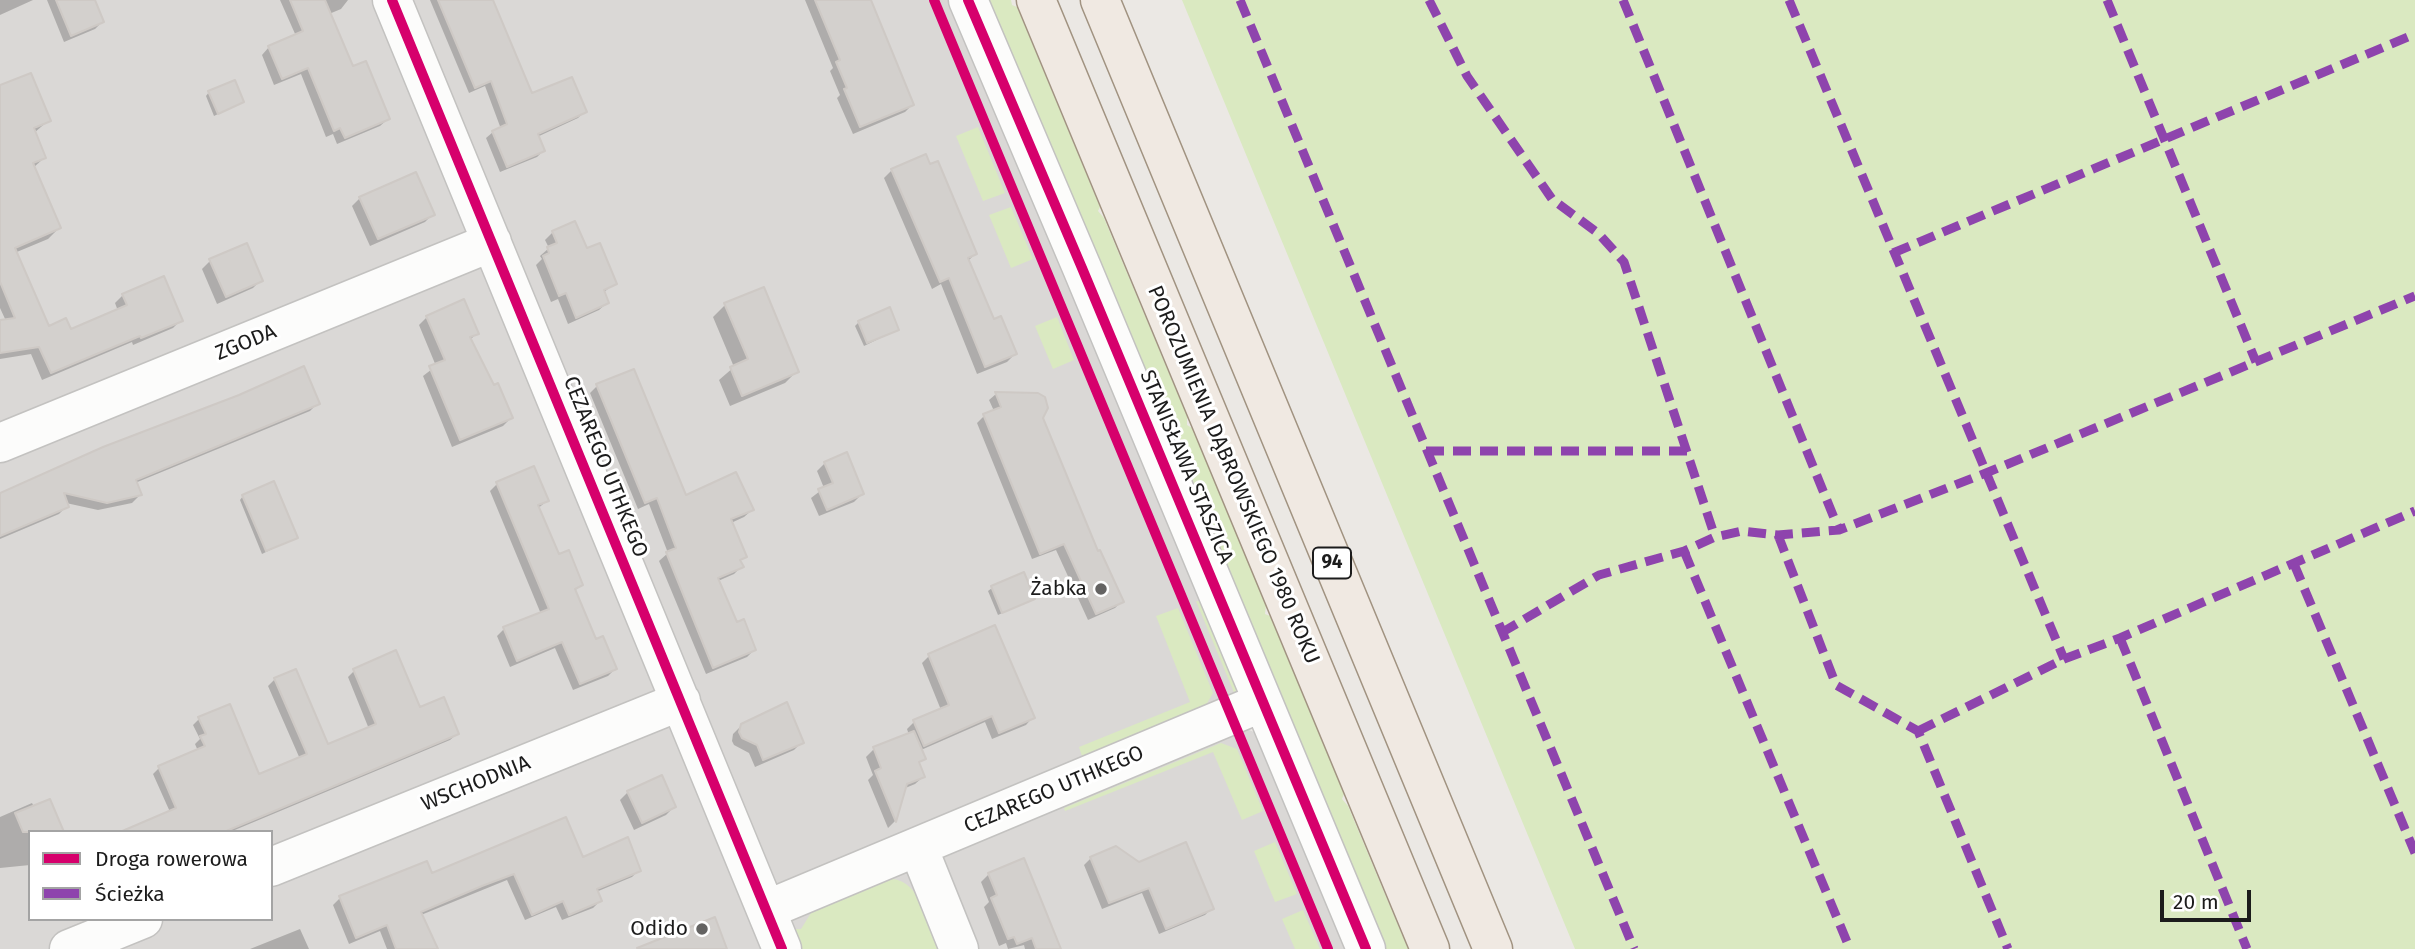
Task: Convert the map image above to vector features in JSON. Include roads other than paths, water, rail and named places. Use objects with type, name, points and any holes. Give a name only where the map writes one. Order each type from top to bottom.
[{"type":"main road","name":"POROZUMIENIA DĄBROWSKIEGO 1980 ROKU","points":[[1036,0],[1430,949]]},
{"type":"main road","name":"94","points":[[1100,0],[1493,949]]},
{"type":"street","name":"CEZAREGO UTHKEGO","points":[[392,0],[782,949]]},
{"type":"street","name":"STANISŁAWA STASZICA","points":[[968,0],[1366,949]]},
{"type":"street","name":"ZGODA","points":[[0,443],[492,242]]},
{"type":"street","name":"WSCHODNIA","points":[[273,866],[681,701]]},
{"type":"street","name":"CEZAREGO UTHKEGO","points":[[766,910],[1263,702]]},
{"type":"street","points":[[918,847],[959,949]]},
{"type":"street","points":[[69,949],[138,921]]},
{"type":"place","name":"Żabka","points":[[1101,589]]},
{"type":"place","name":"Odido","points":[[702,929]]}]
